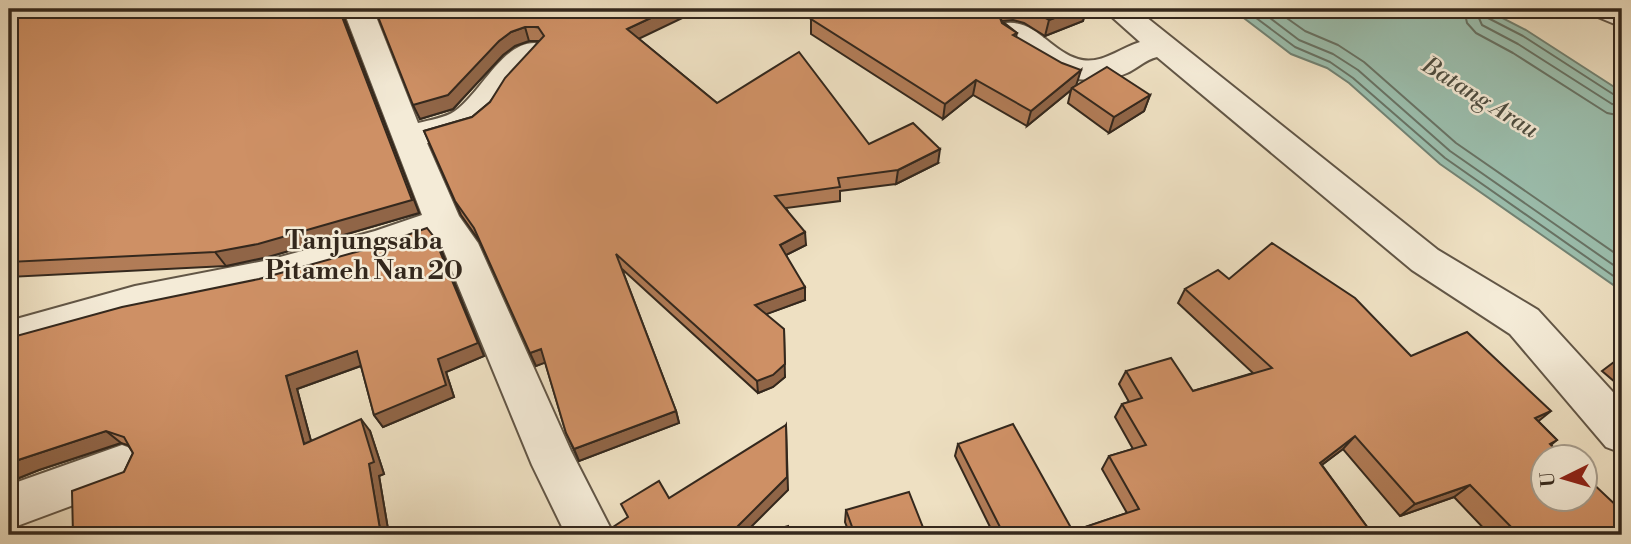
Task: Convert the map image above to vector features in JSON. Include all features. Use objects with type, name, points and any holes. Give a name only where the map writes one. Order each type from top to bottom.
[{"type":"street","points":[[358,9],[407,138],[443,222],[459,243],[555,465],[590,535]]},
{"type":"street","points":[[1118,9],[1425,260],[1524,322],[1622,433]]},
{"type":"street","points":[[1602,9],[1622,18]]},
{"type":"street","points":[[1012,30],[1070,69],[1091,70],[1116,66],[1136,53],[1163,46]]},
{"type":"street","points":[[407,138],[464,121],[481,107],[497,84],[531,51]]},
{"type":"street","points":[[9,338],[135,302],[269,275],[381,244],[443,222]]},
{"type":"street","points":[[9,507],[122,466]]},
{"type":"water","name":"Batang Arau","points":[[1232,9],[1485,9],[1526,30],[1622,92],[1622,291],[1440,164],[1349,83],[1327,68],[1291,54]]},
{"type":"building","points":[[9,9],[339,9],[412,200],[258,244],[215,252],[9,262]]},
{"type":"building","points":[[375,9],[670,9],[627,29],[717,103],[799,52],[869,144],[913,123],[940,149],[898,170],[838,178],[840,187],[775,196],[805,232],[780,245],[805,287],[755,305],[784,329],[785,364],[773,375],[757,381],[616,254],[676,411],[574,449],[566,433],[541,349],[530,353],[474,228],[455,201],[424,131],[472,117],[490,102],[505,78],[544,36],[538,27],[525,27],[511,32],[499,41],[448,95],[413,105]]},
{"type":"building","points":[[829,9],[1001,9],[998,13],[1002,23],[1017,33],[1013,35],[1062,63],[1081,70],[1031,111],[976,80],[945,104],[811,19]]},
{"type":"building","points":[[1029,9],[1079,9],[1049,20]]},
{"type":"building","points":[[1107,67],[1150,95],[1114,117],[1072,88]]},
{"type":"building","points":[[427,228],[434,237],[478,343],[438,359],[446,385],[374,415],[357,351],[286,376],[304,444],[361,419],[374,462],[369,464],[381,535],[73,535],[72,491],[124,472],[133,453],[124,437],[106,431],[9,463],[9,338],[122,307],[259,279],[374,247]]},
{"type":"building","points":[[1272,243],[1355,298],[1411,356],[1467,332],[1551,411],[1535,418],[1557,440],[1530,442],[1530,512],[1600,512],[1600,490],[1622,511],[1622,535],[1519,535],[1470,485],[1415,504],[1355,436],[1320,463],[1373,535],[1089,535],[1085,527],[1139,509],[1109,456],[1146,445],[1122,404],[1142,398],[1126,371],[1171,358],[1193,391],[1272,368],[1185,289],[1218,270],[1229,279]]},
{"type":"building","points":[[1013,424],[1075,535],[1004,535],[958,444]]},
{"type":"building","points":[[786,425],[787,477],[729,535],[618,535],[613,527],[628,517],[621,504],[659,481],[669,498]]},
{"type":"building","points":[[909,492],[926,535],[855,535],[846,510]]},
{"type":"building","points":[[788,526],[788,535],[756,535]]},
{"type":"district","name":"Tanjungsaba Pitameh Nan 20","points":[[364,256]]}]
